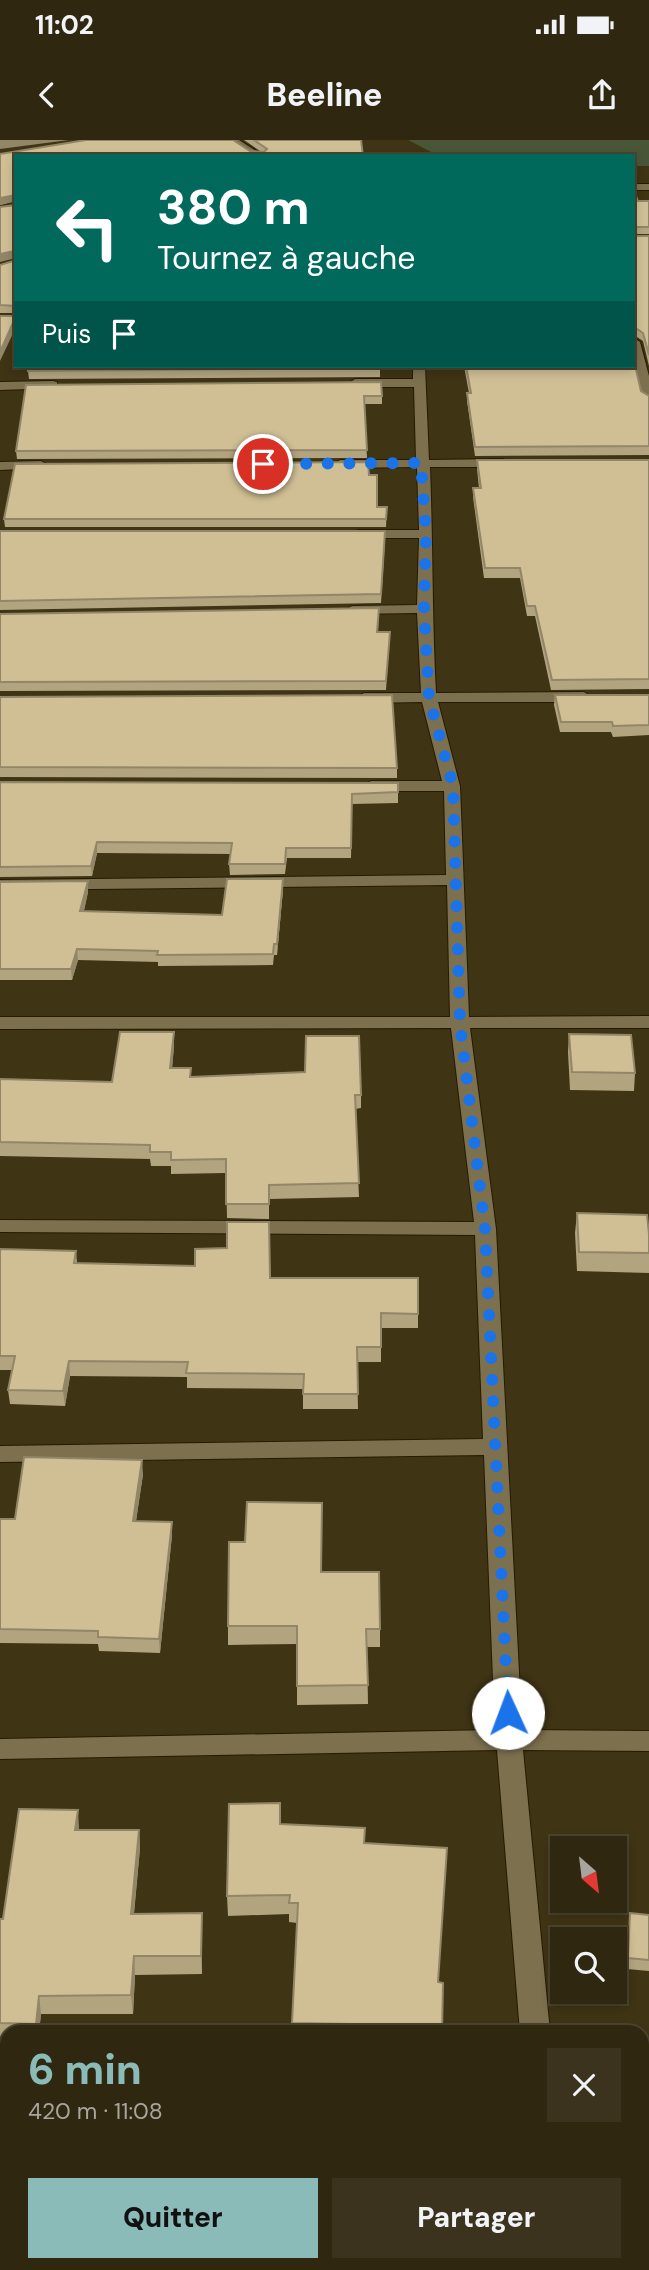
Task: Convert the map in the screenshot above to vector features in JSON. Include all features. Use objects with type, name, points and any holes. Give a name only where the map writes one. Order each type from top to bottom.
[{"type":"street","points":[[232,140],[255,154]]},
{"type":"street","points":[[635,346],[649,399]]},
{"type":"street","points":[[335,383],[419,374],[426,534],[424,609],[429,698],[453,786],[460,1024],[485,1229],[509,1740],[534,2025]]},
{"type":"street","points":[[0,386],[70,385]]},
{"type":"street","points":[[326,464],[515,463]]},
{"type":"street","points":[[0,466],[54,465]]},
{"type":"street","points":[[344,534],[426,534]]},
{"type":"street","points":[[342,611],[424,609]]},
{"type":"street","points":[[346,698],[594,697]]},
{"type":"street","points":[[356,786],[453,786]]},
{"type":"street","points":[[0,885],[455,880]]},
{"type":"street","points":[[0,1023],[649,1022]]},
{"type":"street","points":[[0,1226],[485,1229]]},
{"type":"street","points":[[0,1454],[497,1447]]},
{"type":"street","points":[[0,1749],[509,1740],[649,1741]]},
{"type":"green space","points":[[408,140],[649,140],[649,166],[635,166],[635,154],[435,154]]},
{"type":"building","points":[[86,140],[233,140],[250,151],[264,152],[267,149],[254,140],[361,140],[363,154],[14,154],[14,195],[0,198],[0,154]]},
{"type":"building","points":[[635,194],[638,201],[649,201],[649,227],[635,227]]},
{"type":"building","points":[[14,205],[14,251],[0,254],[0,207]]},
{"type":"building","points":[[635,236],[649,236],[649,355],[643,333],[635,328]]},
{"type":"building","points":[[14,261],[14,306],[0,305],[0,265]]},
{"type":"building","points":[[0,316],[14,316],[14,320],[0,352]]},
{"type":"building","points":[[635,365],[641,391],[649,396],[649,446],[475,447],[467,393],[471,393],[466,368],[635,368]]},
{"type":"building","points":[[29,368],[380,368],[28,371]]},
{"type":"building","points":[[381,382],[382,396],[364,396],[367,450],[16,451],[26,385]]},
{"type":"building","points":[[477,460],[649,460],[649,679],[552,680],[535,606],[527,606],[520,568],[485,568],[473,488],[481,488]]},
{"type":"building","points":[[368,462],[369,475],[377,475],[377,507],[387,507],[386,519],[4,519],[15,464]]},
{"type":"building","points":[[0,531],[385,531],[381,594],[0,601]]},
{"type":"building","points":[[379,608],[377,632],[390,632],[386,681],[0,682],[0,614]]},
{"type":"building","points":[[392,695],[397,768],[0,767],[0,697]]},
{"type":"building","points":[[555,695],[649,695],[649,725],[613,726],[612,722],[561,722]]},
{"type":"building","points":[[0,782],[398,783],[398,792],[352,794],[351,848],[286,848],[285,864],[229,864],[232,843],[97,842],[91,866],[0,867]]},
{"type":"building","points":[[227,879],[283,879],[277,944],[274,944],[273,954],[157,955],[158,951],[77,949],[71,969],[0,969],[0,882],[88,881],[80,911],[222,915]]},
{"type":"building","points":[[120,1032],[174,1032],[170,1068],[191,1068],[190,1077],[305,1072],[306,1036],[359,1036],[361,1095],[355,1095],[359,1183],[269,1185],[269,1204],[226,1204],[226,1159],[171,1160],[171,1152],[150,1152],[150,1145],[0,1142],[0,1079],[112,1082]]},
{"type":"building","points":[[569,1034],[631,1035],[635,1073],[572,1072]]},
{"type":"building","points":[[577,1213],[647,1215],[649,1253],[579,1252]]},
{"type":"building","points":[[227,1222],[269,1222],[270,1278],[418,1278],[418,1314],[381,1313],[381,1347],[357,1347],[358,1394],[303,1394],[304,1374],[186,1373],[188,1362],[69,1361],[63,1391],[8,1390],[15,1356],[0,1356],[0,1249],[76,1251],[74,1263],[195,1266],[195,1249],[227,1248]]},
{"type":"building","points":[[24,1457],[142,1460],[133,1521],[172,1522],[159,1639],[98,1637],[98,1631],[0,1629],[0,1519],[15,1519]]},
{"type":"building","points":[[247,1502],[322,1503],[321,1572],[379,1572],[380,1629],[366,1629],[368,1685],[297,1686],[297,1626],[228,1626],[229,1542],[245,1542]]},
{"type":"building","points":[[280,1803],[280,1824],[365,1828],[364,1843],[447,1848],[438,1982],[443,1983],[442,2025],[292,2023],[298,1903],[289,1903],[290,1895],[227,1896],[229,1804]]},
{"type":"building","points":[[19,1809],[78,1810],[75,1830],[139,1830],[131,1914],[202,1913],[201,1956],[134,1956],[131,1995],[39,1996],[36,2024],[0,2023],[0,1919],[3,1919]]},
{"type":"building","points":[[630,1913],[649,1915],[649,1960],[628,1958]]},
{"type":"route","points":[[263,464],[421,463],[426,534],[424,609],[429,698],[453,786],[460,1024],[485,1229],[508,1713]]}]
